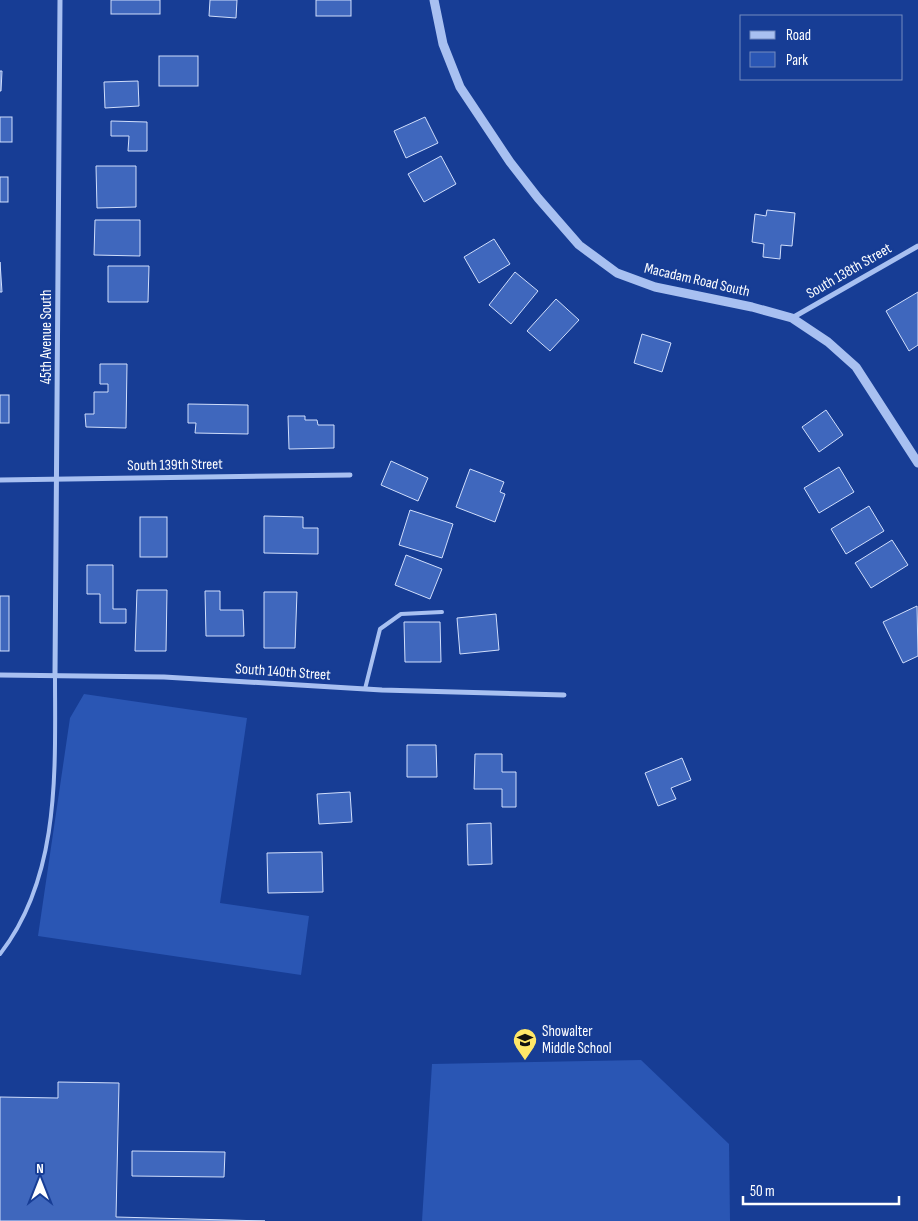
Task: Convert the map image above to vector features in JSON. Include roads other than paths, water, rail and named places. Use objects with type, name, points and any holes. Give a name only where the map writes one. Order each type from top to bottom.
[{"type":"street","name":"45th Avenue South","points":[[55,674],[60,0]]},
{"type":"street","name":"Macadam Road South","points":[[434,0],[443,44],[460,87],[522,176],[579,245],[617,273],[655,286],[752,307],[792,318],[828,342],[856,367],[918,463]]},
{"type":"street","name":"South 138th Street","points":[[792,318],[918,246]]},
{"type":"street","name":"South 139th Street","points":[[0,480],[350,475]]},
{"type":"street","name":"South 140th Street","points":[[0,675],[55,674],[164,677],[366,689],[564,695]]},
{"type":"lane","points":[[366,689],[380,629],[401,614],[442,612]]},
{"type":"lane","points":[[0,954],[15,933],[41,872],[45,855],[53,791],[55,674]]},
{"type":"place","name":"Showalter Middle School","points":[[525,1061]]}]
